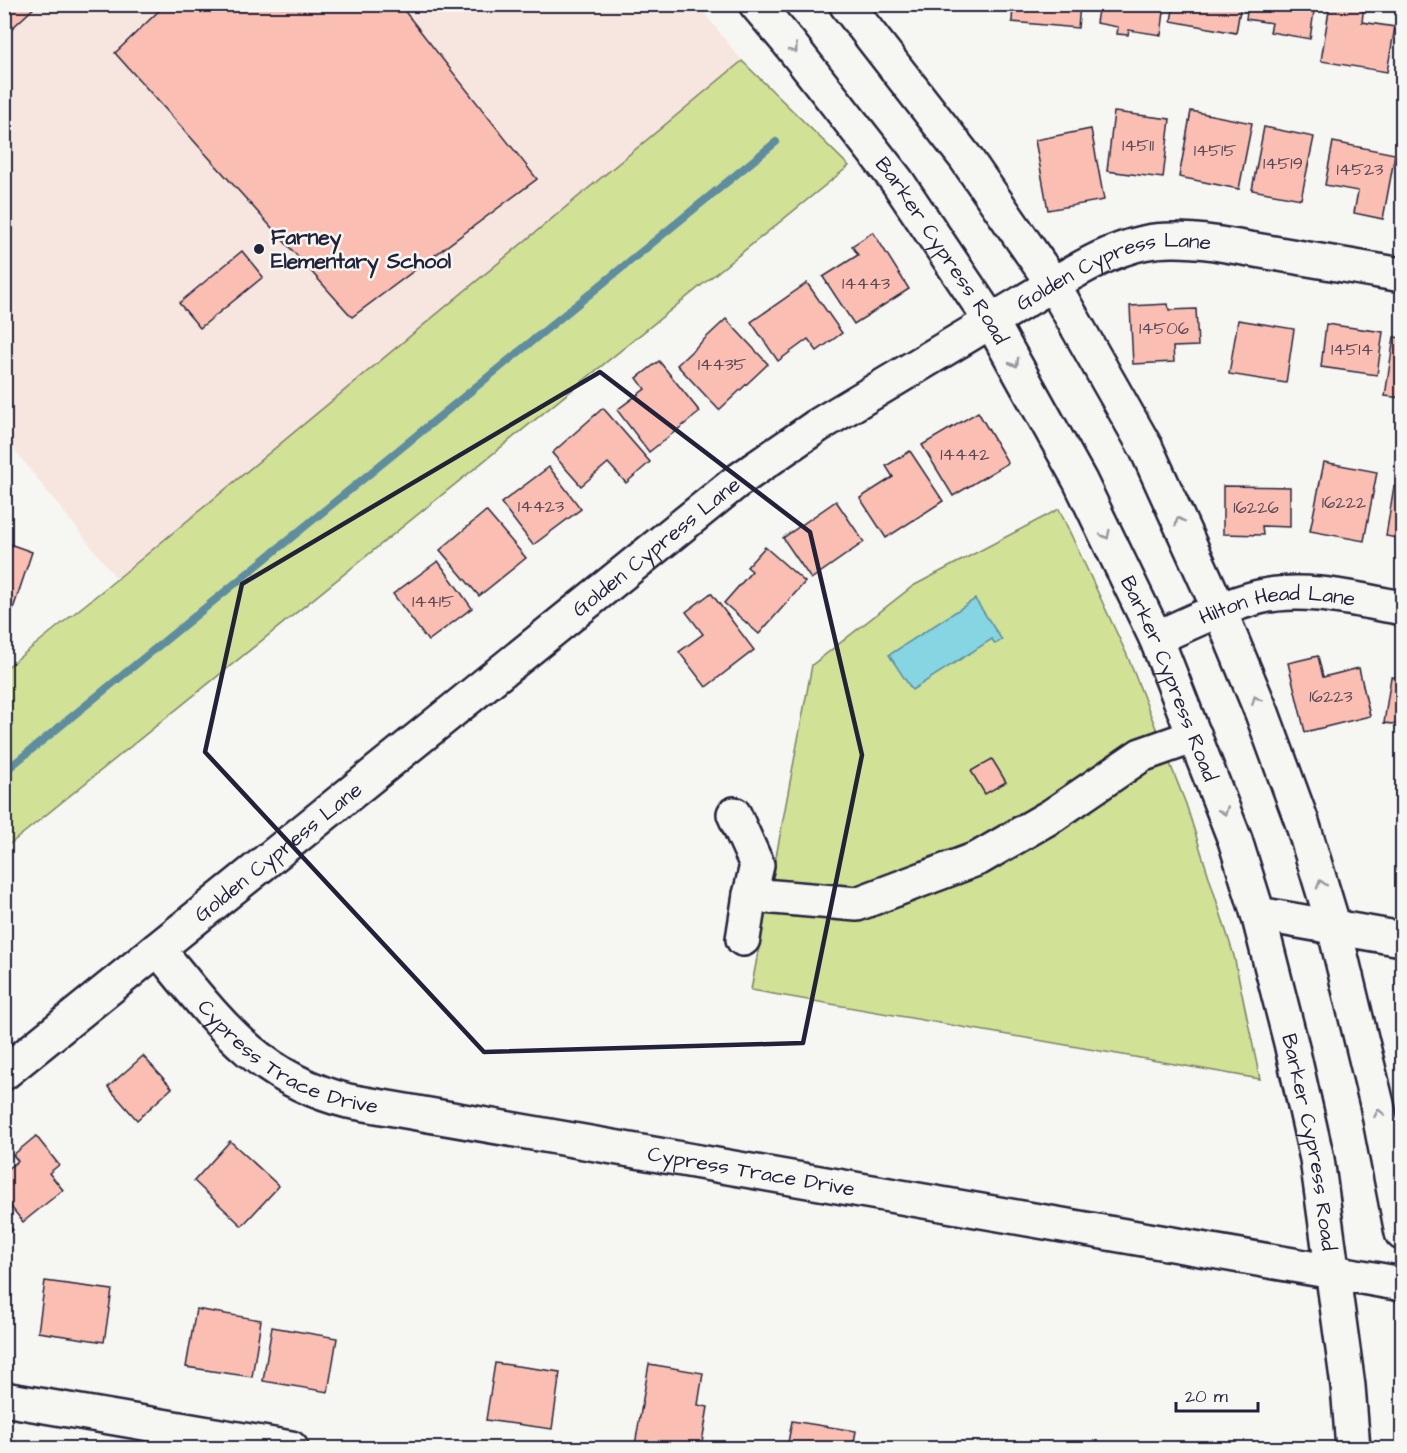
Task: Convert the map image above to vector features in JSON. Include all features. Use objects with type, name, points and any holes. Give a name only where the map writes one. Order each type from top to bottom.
[{"type":"street","name":"Barker Cypress Road","points":[[756,4],[897,181],[991,321],[1080,481],[1156,638],[1235,840],[1258,914],[1291,1042],[1317,1159],[1348,1386],[1353,1449]]},
{"type":"street","points":[[846,4],[965,157],[1053,284],[1146,448],[1220,609],[1262,712],[1302,822],[1334,927],[1377,1104],[1402,1233]]},
{"type":"street","name":"Golden Cypress Lane","points":[[4,1073],[736,482],[818,426],[1053,284],[1090,263],[1143,243],[1190,240],[1402,275]]},
{"type":"street","name":"Hilton Head Lane","points":[[1156,638],[1220,609],[1261,596],[1302,593],[1337,596],[1402,608]]},
{"type":"street","points":[[750,895],[857,904],[979,858],[1053,815],[1141,755],[1195,736]]},
{"type":"street","points":[[734,814],[757,865],[743,939]]},
{"type":"street","points":[[1258,914],[1402,939]]},
{"type":"street","name":"Cypress Trace Drive","points":[[158,949],[224,1030],[248,1052],[297,1084],[325,1095],[348,1101],[1402,1284]]},
{"type":"street","points":[[4,1399],[291,1449]]},
{"type":"highlighted area","points":[[600,372],[810,532],[862,755],[803,1043],[484,1052],[205,752],[242,584]]},
{"type":"shaded area","name":"Farney Elementary School","points":[[5,5],[698,5],[742,61],[117,579],[5,438]]},
{"type":"green space","points":[[742,61],[849,166],[5,848],[5,669],[117,579]]},
{"type":"green space","points":[[1059,509],[1127,655],[1186,804],[1234,956],[1260,1079],[751,990],[812,665],[913,586]]},
{"type":"water","points":[[975,599],[1002,640],[995,644],[992,639],[912,690],[889,655]]},
{"type":"building","points":[[4,4],[38,4],[7,33],[4,30]]},
{"type":"building","points":[[166,4],[399,4],[537,179],[352,317],[115,53]]},
{"type":"building","points":[[1013,4],[1080,4],[1078,28],[1012,22]]},
{"type":"building","points":[[1099,4],[1165,4],[1161,35],[1129,30],[1128,35],[1117,34],[1118,27],[1096,23]]},
{"type":"building","points":[[1174,4],[1241,4],[1236,33],[1171,21]]},
{"type":"building","points":[[1248,4],[1315,4],[1310,39],[1270,32],[1272,23],[1246,19]]},
{"type":"building","points":[[1330,4],[1364,4],[1362,22],[1395,27],[1387,72],[1321,61]]},
{"type":"building","points":[[1191,111],[1252,123],[1239,189],[1179,177]]},
{"type":"building","points":[[1114,112],[1170,119],[1163,178],[1107,171]]},
{"type":"building","points":[[1264,127],[1314,137],[1301,199],[1252,190]]},
{"type":"building","points":[[1091,129],[1104,200],[1048,210],[1035,140]]},
{"type":"building","points":[[1333,142],[1395,154],[1383,219],[1354,213],[1358,191],[1325,185]]},
{"type":"building","points":[[873,232],[909,289],[854,324],[823,277],[858,255],[852,246]]},
{"type":"building","points":[[242,251],[263,277],[200,328],[179,303]]},
{"type":"building","points":[[807,283],[842,333],[817,351],[808,339],[778,361],[751,322]]},
{"type":"building","points":[[1168,304],[1169,310],[1196,309],[1198,346],[1173,347],[1174,362],[1133,364],[1130,306]]},
{"type":"building","points":[[726,319],[768,364],[719,410],[677,365]]},
{"type":"building","points":[[1238,320],[1294,329],[1286,383],[1229,374]]},
{"type":"building","points":[[1326,324],[1383,332],[1377,375],[1321,367]]},
{"type":"building","points":[[1394,337],[1402,338],[1402,398],[1385,396]]},
{"type":"building","points":[[659,361],[700,412],[649,452],[617,410],[645,389],[637,378]]},
{"type":"building","points":[[603,408],[650,462],[626,483],[608,463],[581,486],[552,453]]},
{"type":"building","points":[[978,412],[1008,463],[953,496],[922,445]]},
{"type":"building","points":[[910,451],[943,501],[886,538],[860,498],[893,477],[886,466]]},
{"type":"building","points":[[1324,462],[1377,472],[1364,541],[1310,531]]},
{"type":"building","points":[[549,467],[581,509],[533,545],[501,503]]},
{"type":"building","points":[[1223,486],[1290,487],[1290,527],[1262,526],[1263,535],[1223,534]]},
{"type":"building","points":[[1394,486],[1402,488],[1402,539],[1386,536]]},
{"type":"building","points":[[836,501],[864,542],[811,579],[783,538]]},
{"type":"building","points":[[486,511],[526,558],[479,596],[440,550]]},
{"type":"building","points":[[4,542],[32,552],[13,609],[4,606]]},
{"type":"building","points":[[765,547],[805,582],[759,634],[724,603],[752,571],[747,567]]},
{"type":"building","points":[[438,561],[472,608],[428,641],[393,594]]},
{"type":"building","points":[[711,593],[754,650],[706,687],[679,652],[703,634],[686,612]]},
{"type":"building","points":[[1318,656],[1323,677],[1359,668],[1370,716],[1305,732],[1288,663]]},
{"type":"building","points":[[1391,677],[1402,678],[1402,725],[1384,723]]},
{"type":"building","points":[[992,759],[1006,782],[985,794],[971,771]]},
{"type":"building","points":[[143,1056],[172,1088],[137,1120],[108,1087]]},
{"type":"building","points":[[36,1136],[59,1165],[49,1173],[63,1190],[23,1222],[4,1198],[4,1171],[18,1161],[13,1155]]},
{"type":"building","points":[[230,1141],[279,1186],[242,1226],[194,1181]]},
{"type":"building","points":[[4,1220],[13,1230],[4,1237]]},
{"type":"building","points":[[45,1281],[112,1290],[104,1342],[38,1332]]},
{"type":"building","points":[[196,1309],[261,1320],[252,1377],[186,1367]]},
{"type":"building","points":[[272,1327],[337,1338],[328,1392],[263,1381]]},
{"type":"building","points":[[495,1363],[560,1372],[552,1429],[486,1420]]},
{"type":"building","points":[[649,1364],[703,1373],[698,1405],[708,1407],[701,1448],[656,1448],[635,1445]]},
{"type":"building","points":[[792,1421],[856,1431],[853,1448],[787,1448]]},
{"type":"waterway","points":[[4,772],[776,142]]},
{"type":"place","name":"Farney Elementary School","points":[[259,249]]}]
